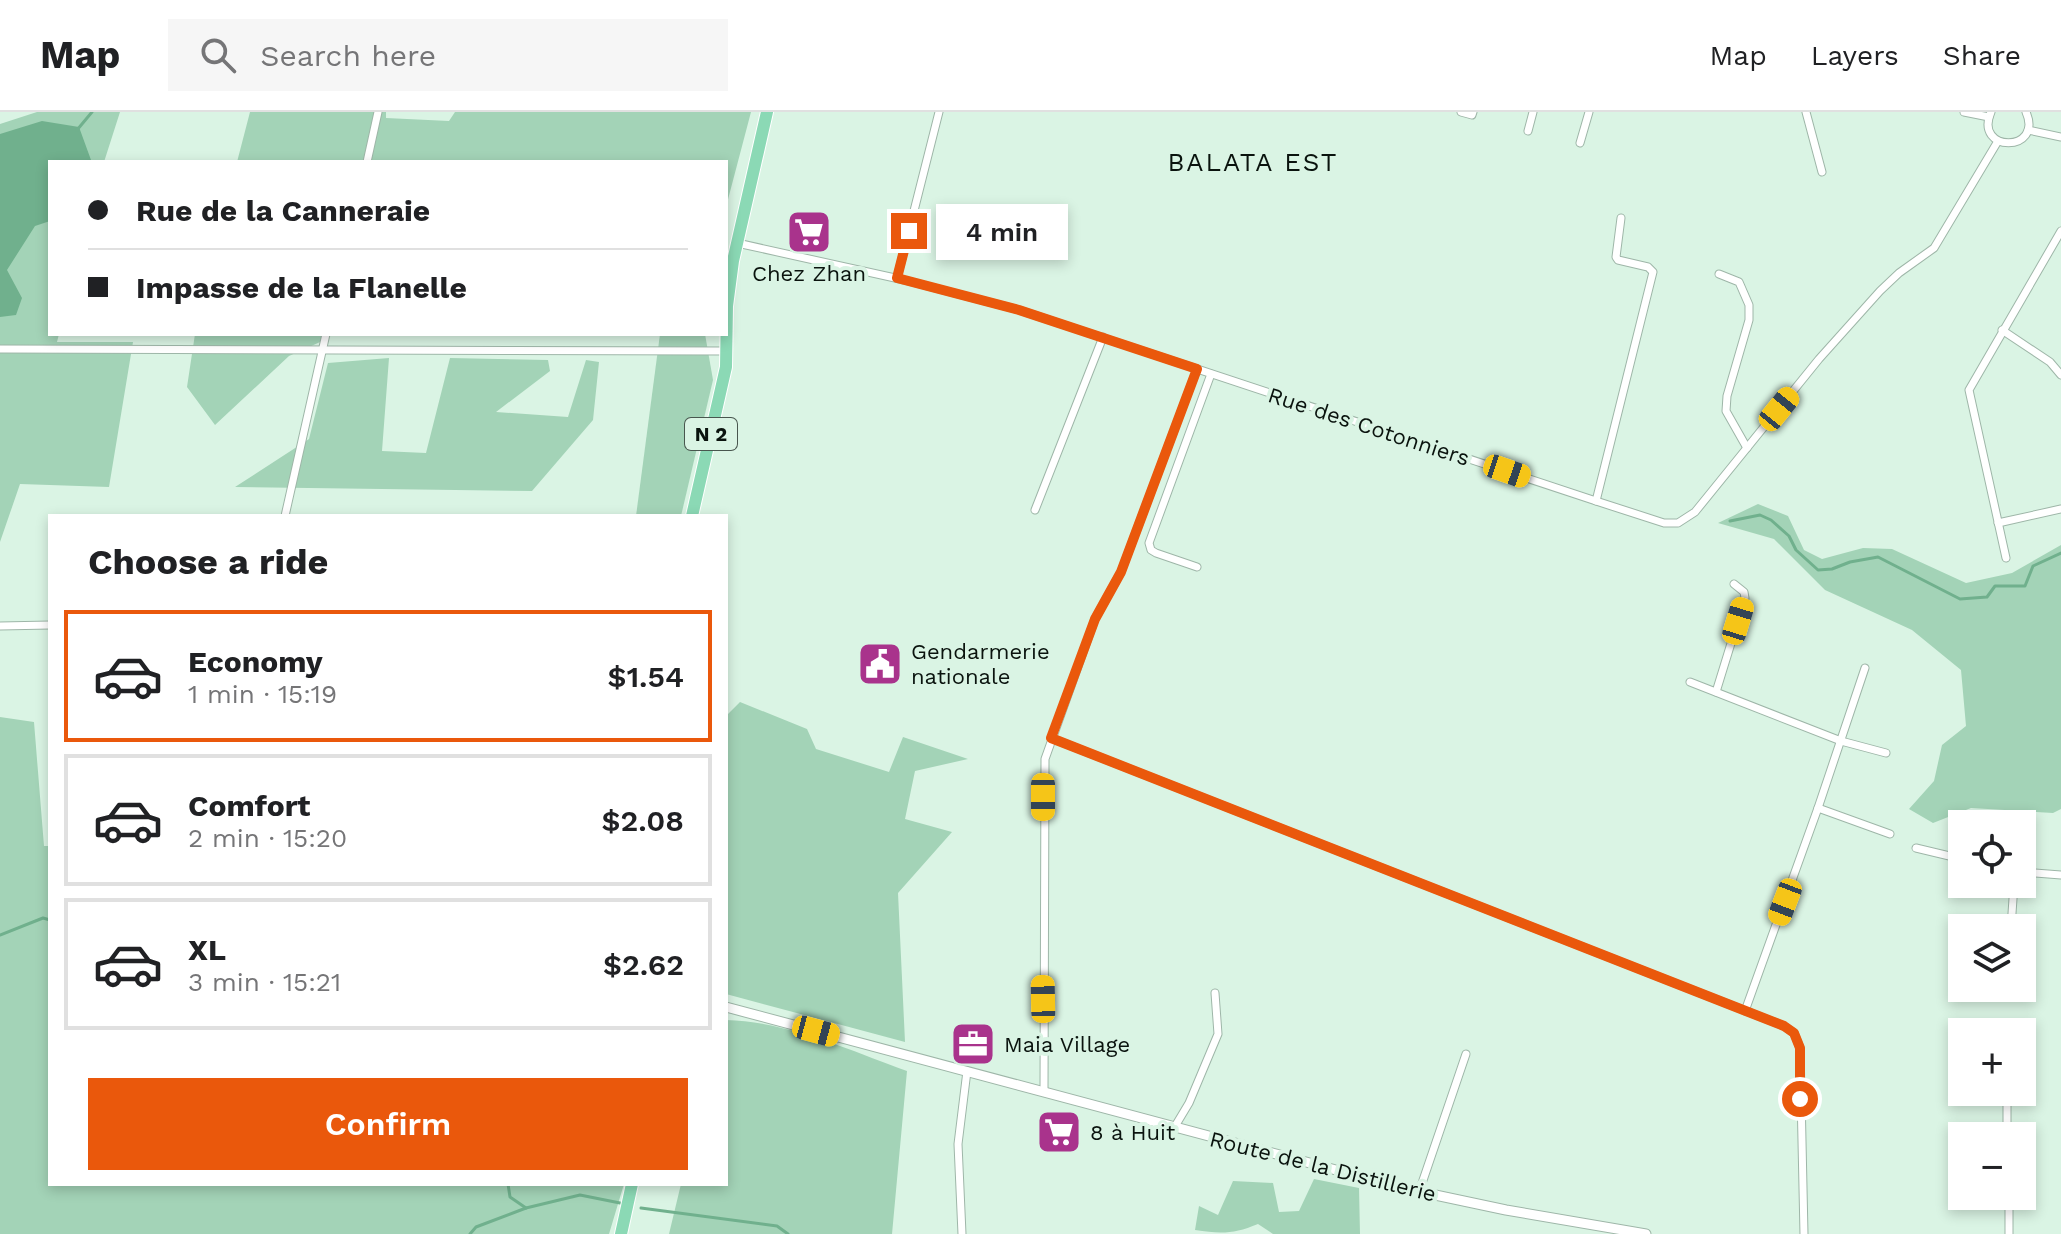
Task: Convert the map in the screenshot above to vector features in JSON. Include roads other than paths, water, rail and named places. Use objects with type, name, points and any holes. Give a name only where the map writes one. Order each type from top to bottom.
[{"type":"main road","name":"N 2","points":[[728,300],[737,242],[767,112]]},
{"type":"main road","name":"N 2","points":[[692,514],[728,351],[728,336]]},
{"type":"main road","points":[[621,1234],[632,1186]]},
{"type":"street","points":[[367,160],[378,112]]},
{"type":"street","points":[[897,278],[939,112]]},
{"type":"street","points":[[1461,112],[1472,115],[1473,112]]},
{"type":"street","points":[[1528,131],[1533,112]]},
{"type":"street","points":[[1580,143],[1589,112]]},
{"type":"street","points":[[1806,112],[1822,172]]},
{"type":"street","points":[[1964,112],[1990,115],[1989,128],[1998,141],[2012,143],[2025,136],[2028,130],[2026,112]]},
{"type":"street","points":[[2028,130],[2061,137]]},
{"type":"street","name":"Rue des Cotonniers","points":[[737,242],[897,278],[1019,310],[1664,523],[1678,523],[1695,512],[1819,359],[1899,273],[1934,248],[1998,141]]},
{"type":"street","points":[[1596,501],[1653,272],[1648,267],[1616,257],[1621,218]]},
{"type":"street","points":[[2006,558],[1969,390],[2061,231]]},
{"type":"street","points":[[1719,274],[1739,282],[1749,305],[1749,320],[1727,396],[1726,411],[1747,448]]},
{"type":"street","points":[[2002,330],[2050,362],[2061,375]]},
{"type":"street","points":[[285,514],[326,336]]},
{"type":"street","points":[[1035,510],[1103,337]]},
{"type":"street","points":[[0,349],[728,351]]},
{"type":"street","points":[[1044,1092],[1043,773],[1051,738],[1095,619],[1121,572],[1197,369]]},
{"type":"street","points":[[1197,567],[1156,553],[1149,543],[1211,374]]},
{"type":"street","points":[[1998,523],[2061,509]]},
{"type":"street","points":[[1716,692],[1745,598],[1744,592],[1734,584]]},
{"type":"street","points":[[0,626],[48,625]]},
{"type":"street","points":[[1745,1011],[1865,668]]},
{"type":"street","points":[[1690,682],[1841,741],[1886,753]]},
{"type":"street","points":[[1051,738],[1794,1033],[1800,1048],[1804,1234]]},
{"type":"street","points":[[1818,808],[1890,834]]},
{"type":"street","points":[[1916,848],[1948,856]]},
{"type":"street","points":[[2036,873],[2061,875]]},
{"type":"street","points":[[1174,1128],[1189,1103],[1218,1034],[1215,993]]},
{"type":"street","name":"Route de la Distillerie","points":[[728,1008],[1419,1192],[1646,1234]]},
{"type":"street","points":[[1419,1192],[1466,1054]]},
{"type":"street","points":[[962,1234],[958,1144],[967,1071]]},
{"type":"street","points":[[2009,1210],[2009,1234]]},
{"type":"waterway","points":[[77,130],[92,112]]},
{"type":"waterway","points":[[1730,521],[1760,515],[1771,520],[1818,570],[1878,557],[1960,599],[1987,597],[1995,586],[2025,586],[2033,566],[2061,553]]},
{"type":"waterway","points":[[0,935],[43,918],[48,919]]},
{"type":"waterway","points":[[508,1186],[510,1197],[526,1208],[580,1195],[620,1203]]},
{"type":"waterway","points":[[470,1234],[476,1227],[526,1208]]},
{"type":"waterway","points":[[641,1208],[777,1226],[788,1234]]},
{"type":"place","name":"Chez Zhan","points":[[809,232]]},
{"type":"place","name":"Gendarmerie nationale","points":[[880,664]]},
{"type":"place","name":"Maia Village","points":[[973,1044]]},
{"type":"place","name":"8 à Huit","points":[[1059,1132]]},
{"type":"district","name":"BALATA EST","points":[[1253,162]]}]
